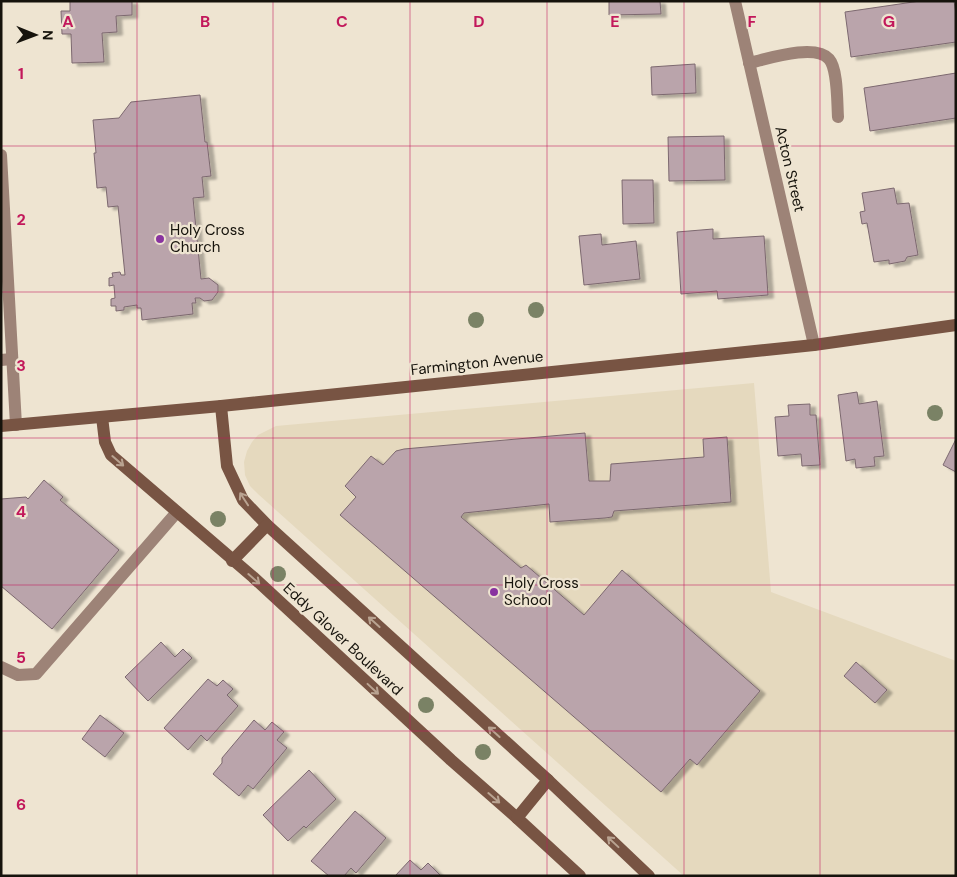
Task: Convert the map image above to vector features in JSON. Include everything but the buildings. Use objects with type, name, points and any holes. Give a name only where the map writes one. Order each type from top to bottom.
[{"type":"street","name":"Acton Street","points":[[735,1],[814,345]]},
{"type":"street","points":[[749,63],[808,51],[829,58],[834,70],[838,117]]},
{"type":"street","points":[[1,155],[7,360],[16,425]]},
{"type":"street","name":"Farmington Avenue","points":[[1,426],[221,406],[814,345],[956,325]]},
{"type":"street","points":[[221,406],[227,466],[243,500],[267,525],[548,780],[649,876]]},
{"type":"street","name":"Eddy Glover Boulevard","points":[[102,417],[105,442],[111,454],[232,561],[253,577],[450,760],[580,876]]},
{"type":"street","points":[[1,667],[18,674],[36,674],[177,512]]},
{"type":"street","points":[[232,561],[267,525]]},
{"type":"street","points":[[517,818],[548,780]]},
{"type":"shaded area","points":[[754,383],[771,592],[956,661],[956,876],[684,876],[258,494],[250,486],[245,475],[244,462],[252,442],[258,435],[276,426]]},
{"type":"place","name":"Holy Cross Church","points":[[160,239]]},
{"type":"place","name":"Holy Cross School","points":[[494,592]]}]
